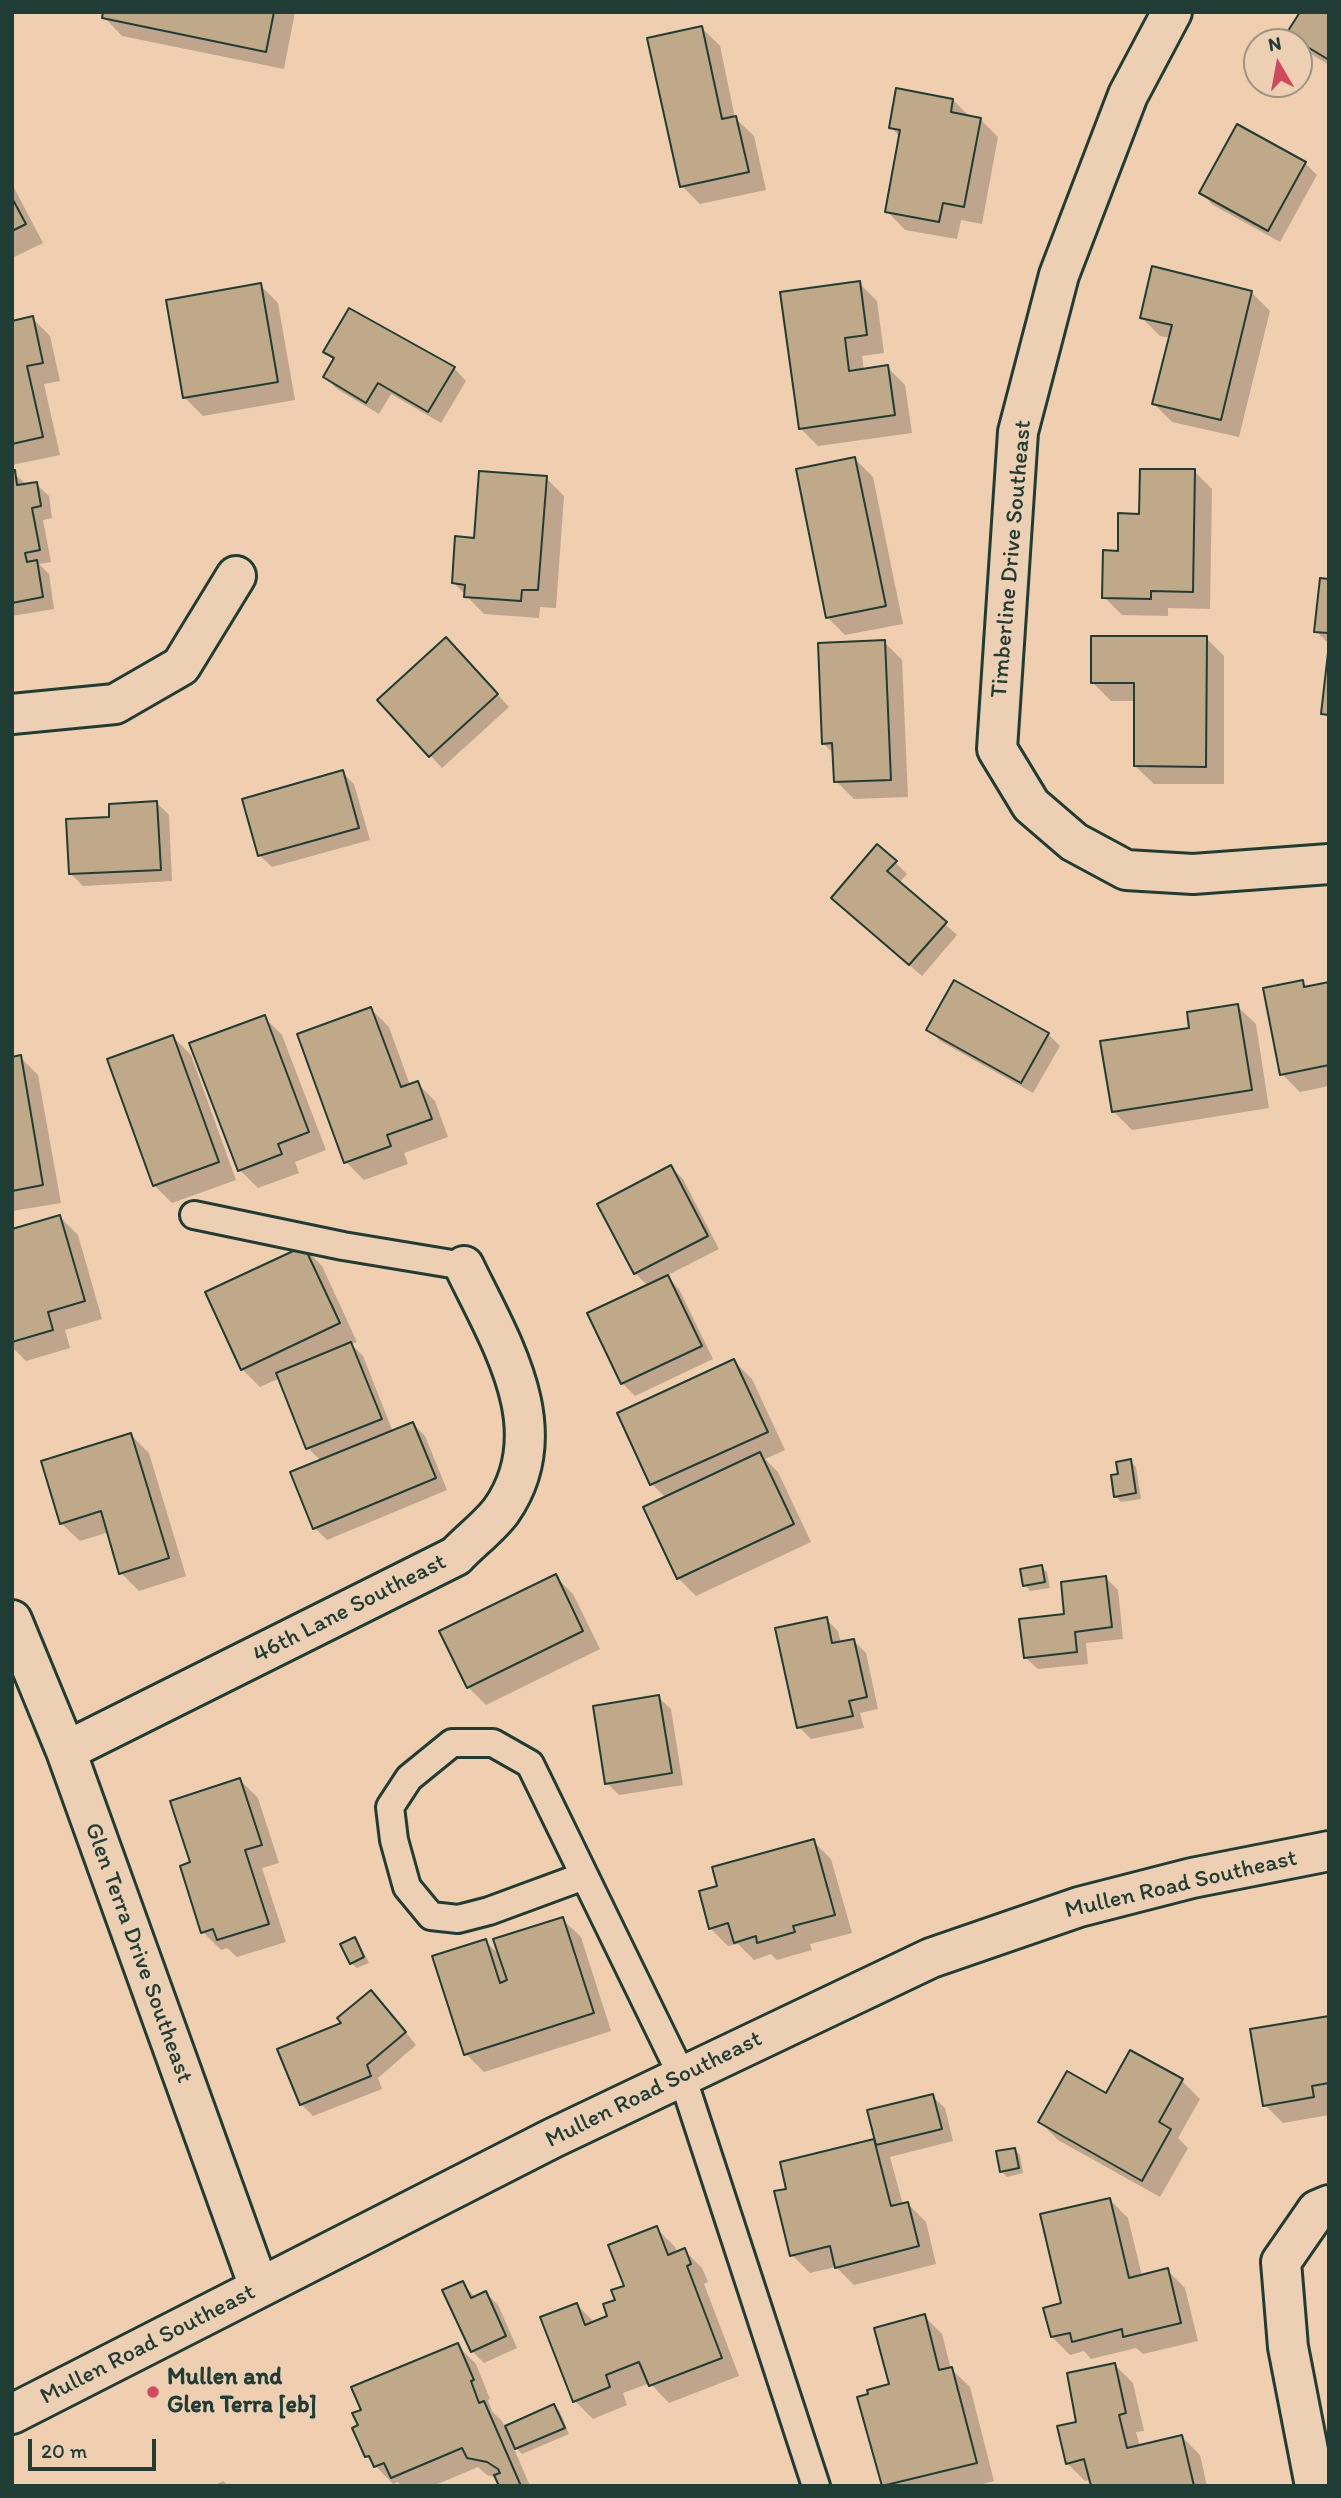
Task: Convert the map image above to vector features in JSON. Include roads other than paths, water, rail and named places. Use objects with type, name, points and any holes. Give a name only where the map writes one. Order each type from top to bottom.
[{"type":"street","name":"Timberline Drive Southeast","points":[[1172,12],[1128,95],[1059,275],[1018,432],[997,750],[1031,805],[1074,842],[1126,870],[1193,874],[1329,864]]},
{"type":"street","points":[[12,714],[115,704],[180,666],[236,576]]},
{"type":"street","name":"46th Lane Southeast","points":[[66,1751],[456,1556],[500,1512],[515,1487],[525,1447],[524,1410],[514,1370],[464,1266]]},
{"type":"street","name":"Glen Terra Drive Southeast","points":[[12,1620],[66,1751],[259,2287]]},
{"type":"street","name":"Mullen Road Southeast","points":[[12,2414],[681,2076],[931,1958],[1079,1907],[1192,1878],[1329,1851]]},
{"type":"street","points":[[1315,2486],[1288,2347],[1281,2262],[1323,2208]]},
{"type":"lane","points":[[194,1215],[343,1246],[464,1266]]},
{"type":"lane","points":[[584,1876],[479,1914],[458,1919],[430,1916],[407,1887],[394,1840],[390,1807],[409,1778],[452,1744],[493,1744],[530,1764],[681,2076],[816,2486]]},
{"type":"place","name":"Mullen and Glen Terra [eb]","points":[[153,2392]]}]
